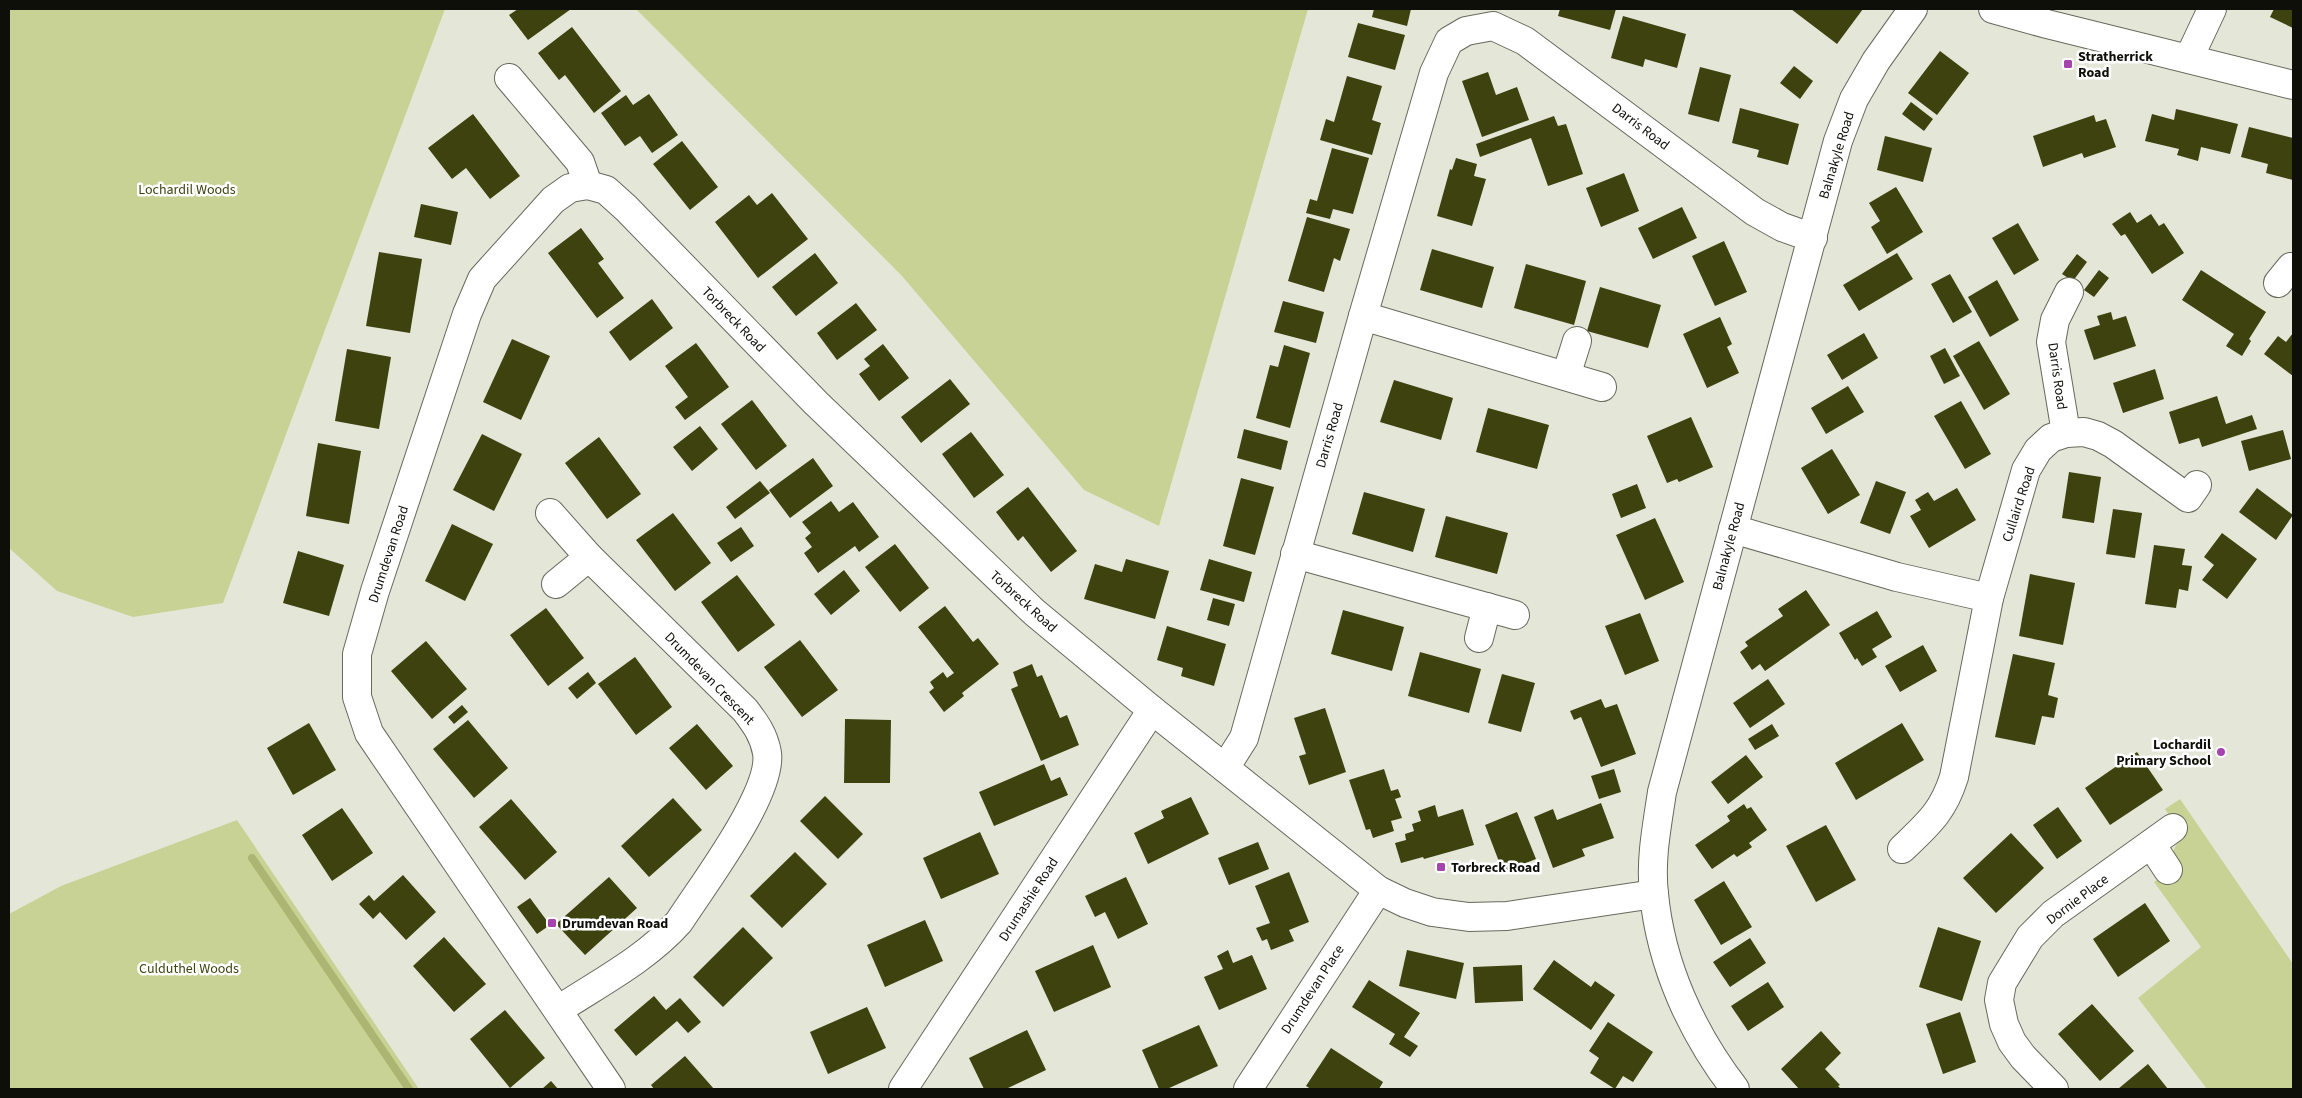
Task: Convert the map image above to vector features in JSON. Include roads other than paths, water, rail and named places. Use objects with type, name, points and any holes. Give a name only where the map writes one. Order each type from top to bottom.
[{"type":"street","name":"Balnakyle Road","points":[[1735,1089],[1711,1055],[1686,1013],[1665,953],[1654,894],[1654,845],[1662,792],[1838,141],[1854,100],[1876,62],[1913,9]]},
{"type":"street","points":[[1993,9],[2293,85]]},
{"type":"street","points":[[2189,58],[2212,9]]},
{"type":"street","name":"Darris Road","points":[[1225,768],[1244,738],[1363,316],[1434,73],[1449,41],[1465,20],[1493,26],[1525,41],[1755,212],[1782,226],[1813,238]]},
{"type":"street","points":[[509,78],[580,162],[588,185]]},
{"type":"street","name":"Torbreck Road","points":[[588,185],[606,190],[626,208],[816,403],[1034,612],[1152,710],[1378,890],[1405,903],[1432,912],[1469,917],[1507,916],[1654,894]]},
{"type":"street","name":"Drumdevan Road","points":[[588,185],[570,188],[553,200],[482,279],[457,342],[375,591],[357,654],[357,697],[369,733],[611,1089]]},
{"type":"street","name":"Darris Road","points":[[2066,434],[2051,342],[2055,320],[2071,293]]},
{"type":"street","points":[[1363,316],[1602,387]]},
{"type":"street","points":[[1566,376],[1576,341]]},
{"type":"street","name":"Cullaird Road","points":[[1902,849],[1935,817],[1947,798],[1954,777],[1989,598],[2026,470],[2038,450],[2051,438],[2084,432],[2113,444],[2188,498],[2197,484]]},
{"type":"street","name":"Drumdevan Crescent","points":[[550,513],[589,557],[745,710],[760,730],[767,755],[764,780],[754,805],[679,922],[666,936],[648,950],[558,1010]]},
{"type":"street","points":[[1733,529],[1888,574],[1989,598]]},
{"type":"street","points":[[1295,554],[1515,615]]},
{"type":"street","points":[[556,584],[589,557]]},
{"type":"street","points":[[1478,638],[1487,607]]},
{"type":"street","name":"Drumashie Road","points":[[903,1089],[1152,710]]},
{"type":"street","name":"Dornie Place","points":[[2054,1089],[2023,1057],[2012,1042],[2004,1024],[1999,1000],[2002,983],[2030,938],[2053,914],[2173,828]]},
{"type":"street","points":[[2151,844],[2168,870]]},
{"type":"street","name":"Drumdevan Place","points":[[1248,1089],[1378,890]]},
{"type":"waterway","points":[[252,858],[409,1089]]},
{"type":"place","name":"Stratherrick Road","points":[[2068,64]]},
{"type":"place","name":"Lochardil Primary School","points":[[2221,752]]},
{"type":"place","name":"Torbreck Road","points":[[1441,867]]},
{"type":"place","name":"Drumdevan Road","points":[[552,923]]},
{"type":"park label","name":"Lochardil Woods","points":[[187,189]]},
{"type":"park label","name":"Culduthel Woods","points":[[189,968]]}]
